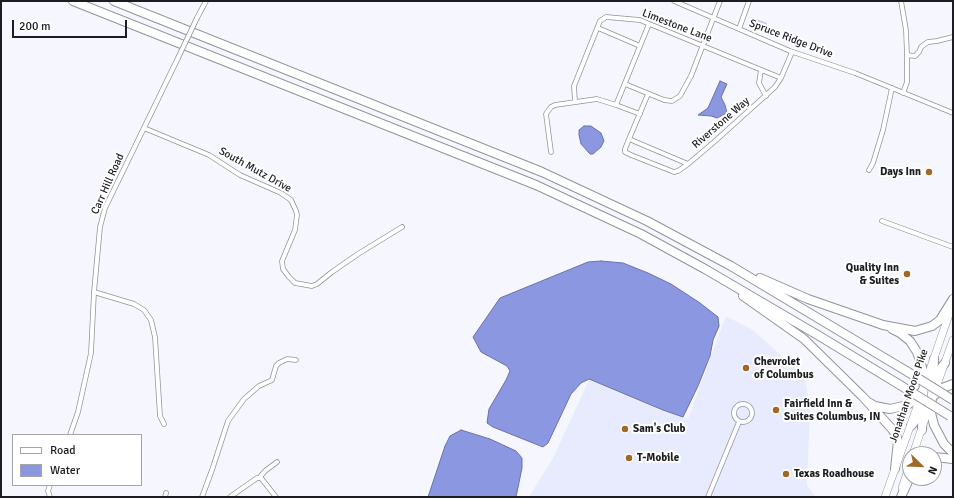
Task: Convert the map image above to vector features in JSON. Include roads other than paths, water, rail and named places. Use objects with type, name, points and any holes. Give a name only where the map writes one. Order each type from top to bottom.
[{"type":"highway","points":[[73,1],[536,185],[641,234],[705,268],[952,417]]},
{"type":"highway","points":[[114,1],[542,172],[647,221],[731,266],[953,400]]},
{"type":"highway","points":[[731,266],[808,300],[883,325],[900,333],[910,341],[917,352],[924,378],[922,430]]},
{"type":"highway","points":[[705,268],[712,276],[804,339],[863,397],[896,435],[898,442],[895,470]]},
{"type":"highway","points":[[883,325],[915,331],[924,330],[940,320],[953,298]]},
{"type":"highway","name":"Jonathan Moore Pike","points":[[885,497],[953,303]]},
{"type":"highway","name":"Jonathan Moore Pike","points":[[916,446],[953,340]]},
{"type":"highway","points":[[934,359],[931,413],[936,430],[944,444],[953,453]]},
{"type":"highway","points":[[863,397],[875,406],[890,409],[902,406],[915,400],[945,363]]},
{"type":"highway","points":[[911,426],[940,390],[953,384]]},
{"type":"highway","points":[[942,458],[953,459]]},
{"type":"highway","points":[[899,497],[903,486]]},
{"type":"highway","points":[[899,497],[905,486]]},
{"type":"street","name":"Carr Hill Road","points":[[70,434],[78,412],[91,353],[94,292],[100,227],[105,208],[206,1]]},
{"type":"street","name":"Spruce Ridge Drive","points":[[674,1],[792,52],[840,67],[953,113]]},
{"type":"street","points":[[625,84],[664,100],[675,99],[683,91],[691,76],[720,1]]},
{"type":"street","points":[[739,29],[749,1]]},
{"type":"street","points":[[901,1],[906,30],[907,55],[907,82],[903,93]]},
{"type":"street","name":"Limestone Lane","points":[[575,102],[574,86],[600,21],[606,17],[633,19],[650,24],[781,78]]},
{"type":"street","points":[[616,105],[650,24]]},
{"type":"street","points":[[598,28],[640,46]]},
{"type":"street","points":[[907,55],[915,56],[921,47],[928,42],[937,42],[953,36]]},
{"type":"street","name":"Riverstone Way","points":[[688,164],[766,96],[781,78],[792,52]]},
{"type":"street","name":"Riverstone Way","points":[[761,70],[759,84],[766,96]]},
{"type":"street","points":[[869,170],[873,163],[883,130],[892,88]]},
{"type":"street","points":[[648,94],[625,152],[674,172],[688,164]]},
{"type":"street","points":[[551,152],[546,114],[547,111],[555,105],[597,99],[640,114]]},
{"type":"street","name":"South Mutz Drive","points":[[144,128],[209,155],[240,175],[291,200],[296,211],[295,230],[282,261],[284,269],[295,283],[312,286],[317,284],[358,254],[402,227]]},
{"type":"street","points":[[629,139],[688,164]]},
{"type":"street","points":[[882,222],[953,247]]},
{"type":"street","points":[[94,292],[134,304],[144,310],[151,320],[155,337],[160,416],[164,424]]},
{"type":"street","points":[[202,497],[228,421],[244,399],[259,386],[272,380],[276,366],[279,363],[287,359],[296,360]]},
{"type":"street","points":[[738,404],[744,404],[750,407],[752,415],[748,420],[739,422],[733,415],[734,409],[738,404]]},
{"type":"street","points":[[708,497],[739,422]]},
{"type":"street","points":[[230,497],[259,478],[265,471],[277,462]]},
{"type":"street","points":[[259,478],[262,478],[276,497]]},
{"type":"street","points":[[50,486],[48,491],[50,497]]},
{"type":"water","points":[[720,81],[727,84],[721,97],[727,113],[717,118],[698,115],[708,108]]},
{"type":"water","points":[[584,126],[591,126],[601,133],[604,141],[601,147],[593,154],[590,154],[581,144],[579,130]]},
{"type":"water","points":[[601,261],[623,263],[671,284],[718,317],[719,326],[713,340],[710,356],[683,417],[589,379],[581,383],[571,394],[548,443],[543,447],[493,427],[487,423],[489,409],[510,371],[507,366],[481,352],[473,337],[500,298],[588,262]]},
{"type":"water","points":[[461,430],[490,439],[516,451],[522,458],[522,468],[516,497],[428,497],[445,446],[450,436]]},
{"type":"place","name":"Days Inn","points":[[929,172]]},
{"type":"place","name":"Quality Inn & Suites","points":[[907,274]]},
{"type":"place","name":"Chevrolet of Columbus","points":[[746,368]]},
{"type":"place","name":"Fairfield Inn & Suites Columbus, IN","points":[[776,410]]},
{"type":"place","name":"Sam's Club","points":[[625,429]]},
{"type":"place","name":"T-Mobile","points":[[629,458]]},
{"type":"place","name":"Texas Roadhouse","points":[[786,474]]}]
